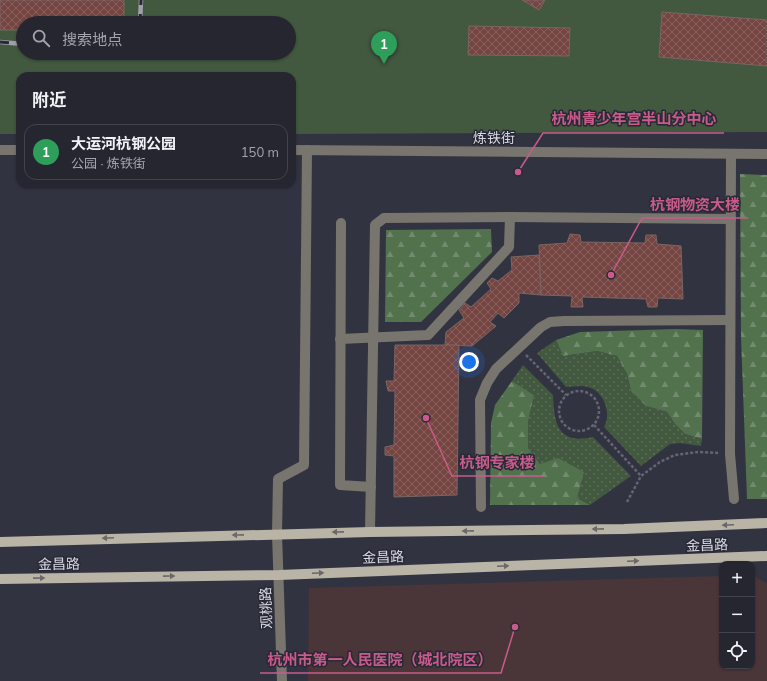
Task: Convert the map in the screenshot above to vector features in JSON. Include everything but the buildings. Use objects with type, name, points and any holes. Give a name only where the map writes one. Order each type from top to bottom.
[{"type":"main road","name":"金昌路","points":[[0,542],[370,532],[624,529],[767,523]]},
{"type":"main road","name":"金昌路","points":[[0,579],[279,575],[767,556]]},
{"type":"street","points":[[0,150],[16,150]]},
{"type":"street","name":"炼铁街","points":[[296,150],[767,154]]},
{"type":"street","name":"观桃路","points":[[282,681],[277,534],[278,479],[304,465],[307,150]]},
{"type":"street","points":[[731,154],[730,454],[734,499]]},
{"type":"street","points":[[370,532],[375,225],[384,218],[510,217],[731,219]]},
{"type":"street","points":[[340,339],[373,336],[428,335],[509,247],[510,217]]},
{"type":"street","points":[[341,223],[340,485],[371,487]]},
{"type":"street","points":[[481,507],[480,400],[487,383],[496,369],[541,327],[550,322],[730,320]]},
{"type":"path","points":[[519,348],[566,395]]},
{"type":"path","points":[[578,391],[585,392],[596,400],[599,406],[599,412],[594,425],[581,431],[574,430],[564,424],[560,418],[559,412],[562,400],[566,395],[578,391]]},
{"type":"path","points":[[594,425],[641,476]]},
{"type":"path","points":[[627,502],[641,476],[660,462],[675,454],[698,452],[730,454]]},
{"type":"shaded area","points":[[719,576],[719,669],[755,669],[755,577],[767,583],[767,681],[308,681],[309,588]]},
{"type":"green space","points":[[0,0],[767,0],[767,132],[296,134],[296,72],[16,72],[16,134],[0,134]]},
{"type":"green space","points":[[740,174],[767,175],[767,499],[747,499],[741,337]]},
{"type":"green space","points":[[491,229],[492,252],[421,322],[385,322],[386,230]]},
{"type":"green space","points":[[676,329],[703,330],[702,439],[685,434],[675,424],[667,412],[646,406],[631,391],[627,374],[617,356],[597,351],[563,356],[556,340],[580,332]]},
{"type":"green space","points":[[556,340],[563,356],[597,351],[617,356],[627,374],[631,391],[646,406],[667,412],[675,424],[685,434],[702,439],[701,446],[680,443],[670,444],[641,466],[604,427],[607,410],[598,393],[594,389],[585,386],[566,387],[537,353]]},
{"type":"green space","points":[[523,365],[553,395],[555,415],[560,430],[565,435],[572,438],[581,439],[593,437],[631,476],[590,505],[577,498],[540,464],[528,448],[528,422],[534,395],[512,381]]},
{"type":"green space","points":[[512,381],[534,395],[528,422],[528,448],[540,464],[558,458],[584,472],[577,498],[590,505],[490,505],[491,423],[495,405]]},
{"type":"railway","points":[[140,16],[141,0]]},
{"type":"railway","points":[[0,42],[16,43]]},
{"type":"place","name":"大运河杭钢公园","points":[[384,64]]},
{"type":"place","name":"杭州青少年宫半山分中心","points":[[518,172]]},
{"type":"place","name":"杭钢物资大楼","points":[[611,275]]},
{"type":"place","name":"杭钢专家楼","points":[[426,418]]},
{"type":"place","name":"杭州市第一人民医院（城北院区）","points":[[515,627]]}]
